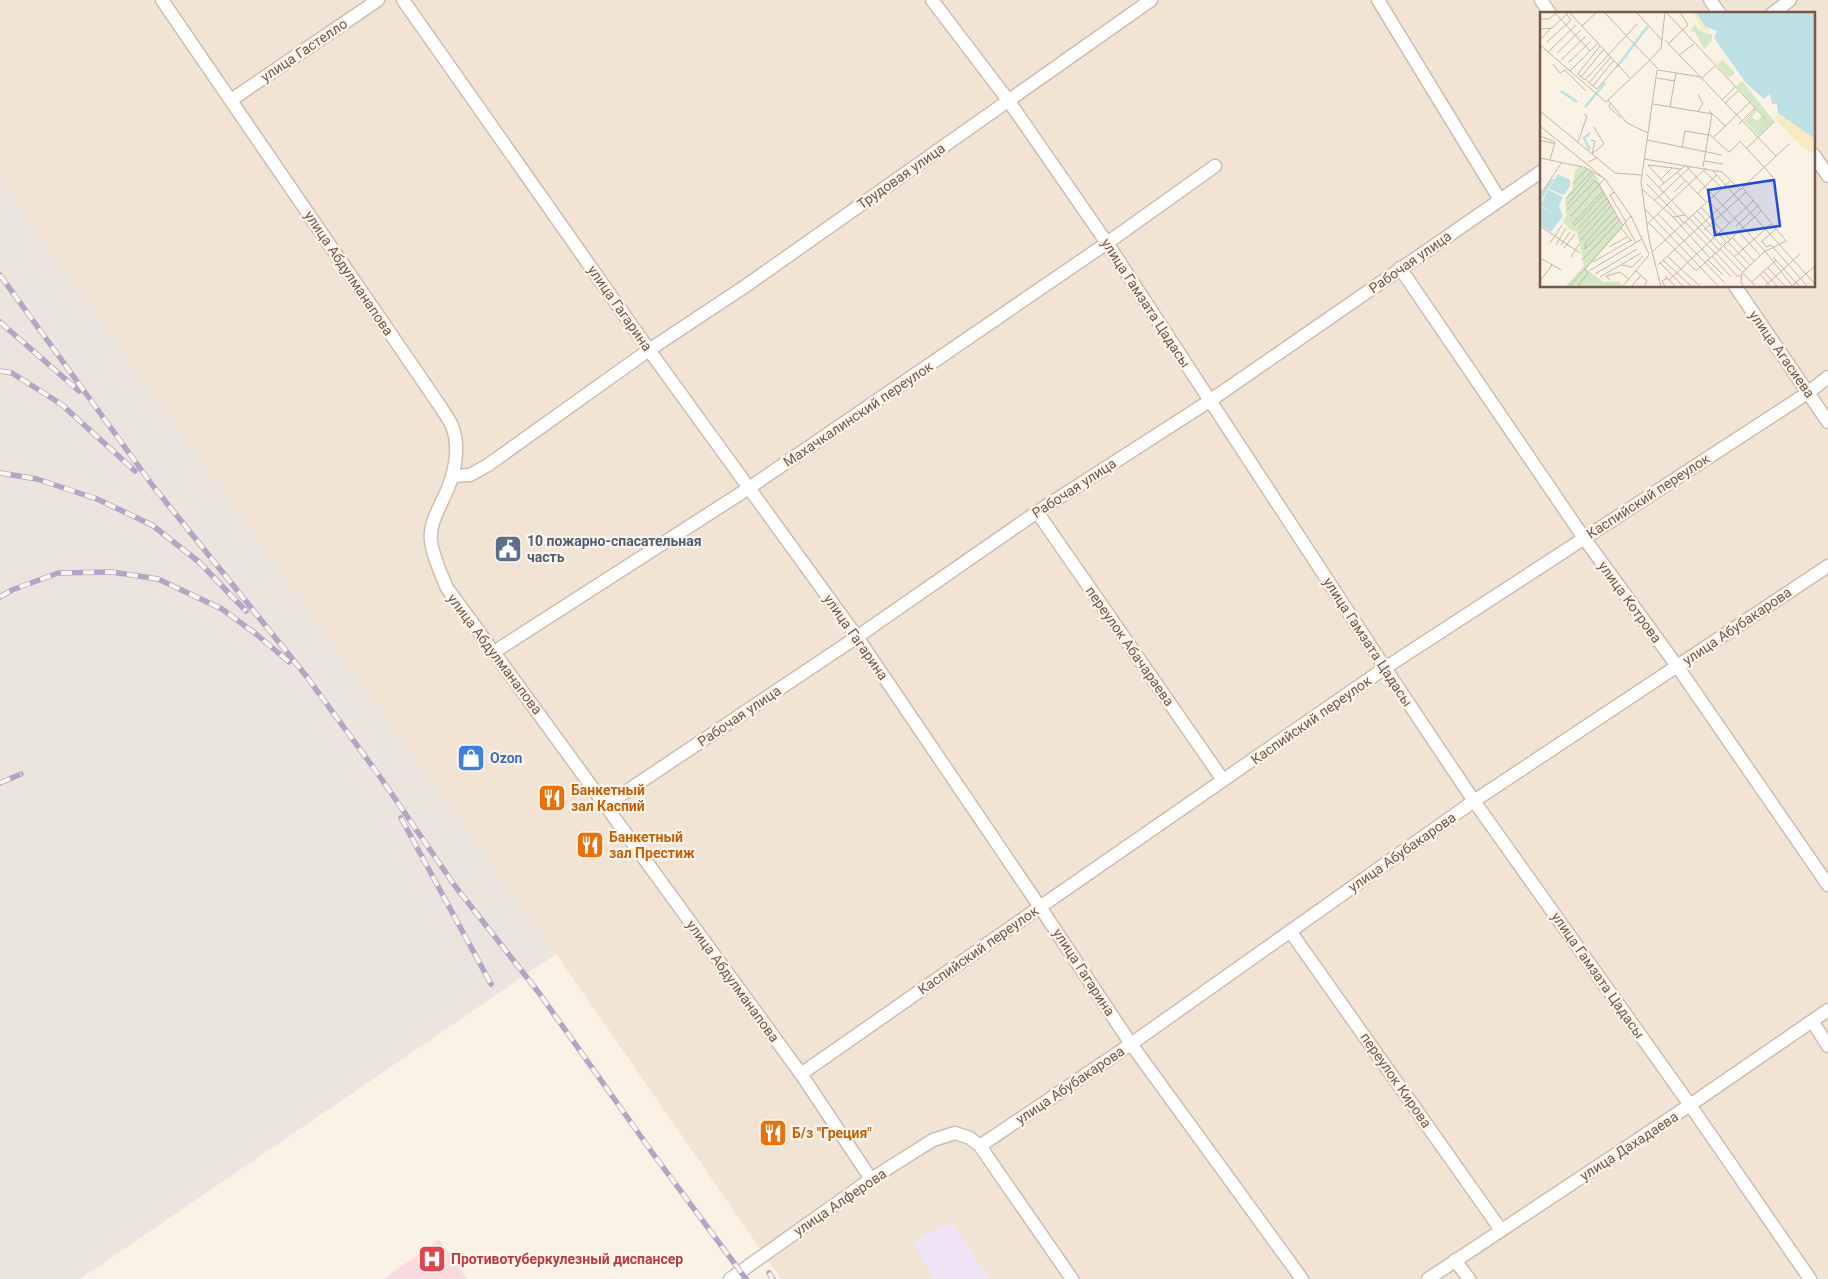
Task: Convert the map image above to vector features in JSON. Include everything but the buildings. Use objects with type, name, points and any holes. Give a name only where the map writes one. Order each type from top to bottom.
[{"type":"street","name":"улица Абдулманапова","points":[[162,0],[452,426],[456,443],[452,476],[432,527],[431,541],[440,574],[447,588],[606,805],[668,894],[801,1074],[871,1179]]},
{"type":"street","name":"улица Гастелло","points":[[231,100],[378,0]]},
{"type":"street","name":"улица Гагарина","points":[[403,0],[649,350],[857,637],[1040,906],[1131,1044],[1302,1279]]},
{"type":"street","name":"улица Гамзата Цадасы","points":[[932,0],[1008,100],[1108,243],[1474,801],[1690,1105],[1810,1279]]},
{"type":"street","name":"Трудовая улица","points":[[452,476],[470,475],[488,465],[649,350],[747,286],[1151,0]]},
{"type":"street","points":[[1378,0],[1500,200]]},
{"type":"street","points":[[1541,0],[1549,12]]},
{"type":"street","points":[[1710,0],[1719,12]]},
{"type":"street","points":[[1775,12],[1790,0]]},
{"type":"street","points":[[1816,158],[1828,176]]},
{"type":"street","name":"Махачкалинский переулок","points":[[494,652],[749,488],[1108,243],[1215,166]]},
{"type":"street","name":"Рабочая улица","points":[[606,805],[857,637],[1037,512],[1210,400],[1540,172]]},
{"type":"street","name":"улица Котрова","points":[[1400,268],[1584,538],[1677,666],[1828,885]]},
{"type":"street","name":"улица Агасиева","points":[[1736,288],[1828,422]]},
{"type":"street","name":"Каспийский переулок","points":[[801,1074],[1040,906],[1385,668],[1809,392],[1828,377]]},
{"type":"street","name":"переулок Абачараева","points":[[1037,512],[1223,780]]},
{"type":"street","name":"улица Абубакарова","points":[[980,1146],[1131,1044],[1474,801],[1828,566]]},
{"type":"street","name":"переулок Кирова","points":[[1290,931],[1501,1230]]},
{"type":"street","name":"улица Дахадаева","points":[[1428,1279],[1690,1105],[1828,1010]]},
{"type":"street","points":[[1812,1021],[1828,1046]]},
{"type":"street","name":"улица Алферова","points":[[730,1279],[871,1179],[933,1140],[954,1134],[970,1138],[980,1146]]},
{"type":"street","points":[[980,1146],[1072,1279]]},
{"type":"street","points":[[1455,1260],[1469,1279]]},
{"type":"shaded area","points":[[0,0],[1828,0],[1828,1279],[781,1279],[556,954],[0,180]]},
{"type":"shaded area","points":[[0,180],[556,954],[80,1279],[0,1279]]},
{"type":"shaded area","points":[[952,1223],[990,1279],[933,1279],[913,1242]]},
{"type":"shaded area","name":"Противотуберкулезный диспансер","points":[[439,1240],[467,1279],[384,1279]]},
{"type":"railway","points":[[0,275],[153,486],[307,677],[378,774],[455,886],[539,993],[654,1155],[746,1279]]},
{"type":"railway","points":[[0,322],[79,391]]},
{"type":"railway","points":[[0,371],[12,373],[61,404],[135,471]]},
{"type":"railway","points":[[0,473],[37,479],[97,499],[152,525],[199,562],[246,611]]},
{"type":"railway","points":[[0,597],[12,590],[58,573],[112,572],[158,579],[222,609],[289,662]]},
{"type":"railway","points":[[0,783],[21,774]]},
{"type":"railway","points":[[401,818],[491,984]]},
{"type":"railway","points":[[769,1273],[773,1279]]},
{"type":"place","name":"10 пожарно-спасательная часть","points":[[508,549]]},
{"type":"place","name":"Ozon","points":[[471,758]]},
{"type":"place","name":"Банкетный зал Каспий","points":[[552,798]]},
{"type":"place","name":"Банкетный зал Престиж","points":[[590,845]]},
{"type":"place","name":"Б/з \"Греция\"","points":[[773,1133]]},
{"type":"place","name":"Противотуберкулезный диспансер","points":[[432,1259]]}]
